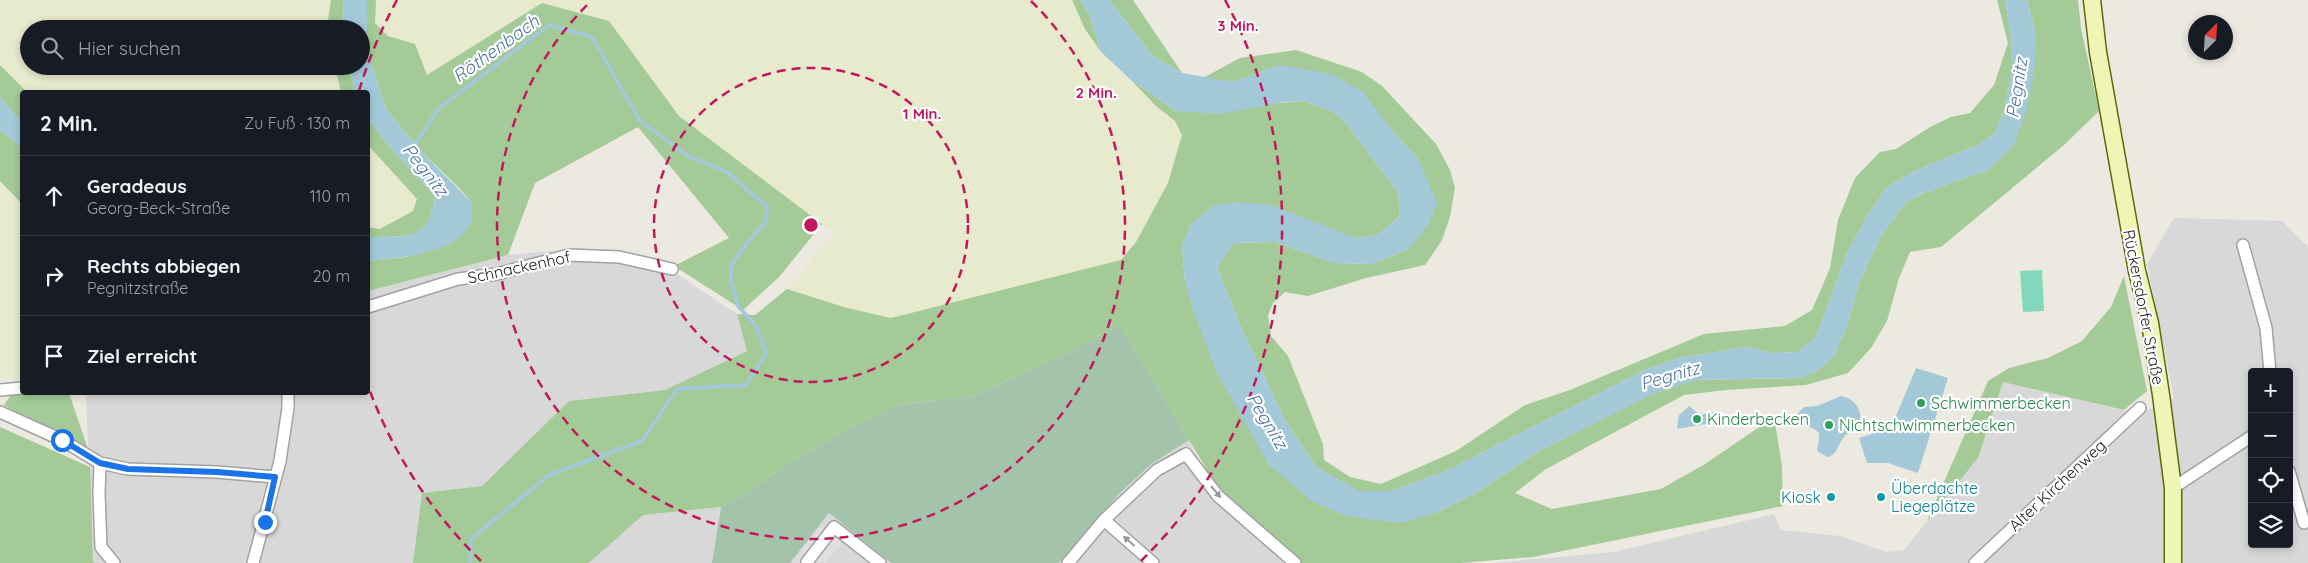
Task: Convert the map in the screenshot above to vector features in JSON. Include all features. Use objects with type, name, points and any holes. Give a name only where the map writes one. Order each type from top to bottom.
[{"type":"main road","name":"Rückersdorfer Straße","points":[[2092,7],[2098,52],[2137,271],[2150,323],[2173,488],[2173,563]]},
{"type":"street","points":[[2243,245],[2266,328],[2270,368]]},
{"type":"street","name":"Schnackenhof","points":[[370,306],[458,279],[497,274],[569,255],[619,257],[672,269]]},
{"type":"street","points":[[0,390],[20,388]]},
{"type":"street","points":[[253,563],[275,477],[286,424],[288,395]]},
{"type":"street","name":"Alter Kirchenweg","points":[[1975,563],[2140,408]]},
{"type":"street","points":[[0,412],[62,440],[100,463],[128,469],[217,472],[275,477]]},
{"type":"street","points":[[2173,488],[2248,439]]},
{"type":"street","points":[[1068,563],[1104,520],[1157,470],[1186,454],[1218,496],[1295,563]]},
{"type":"street","points":[[100,463],[102,547],[114,563]]},
{"type":"street","points":[[2293,485],[2304,522]]},
{"type":"street","points":[[1104,520],[1153,563]]},
{"type":"street","points":[[807,562],[834,527],[880,563]]},
{"type":"shaded area","points":[[2174,218],[2282,221],[2308,247],[2308,563],[1492,563],[1614,552],[1774,514],[1781,530],[1840,536],[1886,552],[1904,550],[1978,458],[2003,382],[2139,414],[2174,398],[2147,264]]},
{"type":"shaded area","points":[[552,251],[668,268],[737,314],[747,351],[665,390],[569,401],[482,486],[422,493],[413,563],[95,563],[93,561],[86,395],[370,395],[370,290],[508,255]]},
{"type":"shaded area","points":[[1189,440],[1209,492],[1290,563],[1059,563],[1120,493],[1150,465]]},
{"type":"shaded area","points":[[721,507],[712,563],[589,563],[643,515]]},
{"type":"shaded area","points":[[829,513],[891,563],[790,563]]},
{"type":"shaded area","points":[[822,525],[843,541],[826,563],[793,562]]},
{"type":"green space","points":[[0,0],[331,0],[328,20],[20,20],[20,75],[337,75],[341,90],[25,90],[0,65]]},
{"type":"green space","points":[[331,0],[343,0],[344,20],[328,20]]},
{"type":"green space","points":[[367,0],[376,0],[375,23],[388,36],[415,44],[427,75],[542,3],[609,21],[679,116],[822,224],[779,277],[743,310],[674,266],[729,238],[638,127],[535,183],[508,255],[370,290],[370,261],[407,257],[472,203],[420,150],[386,109],[370,61],[370,20],[367,20]]},
{"type":"green space","points":[[376,0],[1072,0],[1085,29],[1101,52],[1156,106],[1176,121],[1182,135],[1168,183],[1136,242],[1121,260],[891,318],[847,308],[787,289],[834,233],[679,116],[608,21],[542,3],[427,75],[415,44],[388,36],[375,23]]},
{"type":"green space","points":[[1072,0],[1080,0],[1089,14],[1101,52],[1085,29]]},
{"type":"green space","points":[[1109,0],[1133,0],[1182,73],[1153,56]]},
{"type":"green space","points":[[1997,0],[2005,0],[2013,65],[2004,111],[1995,133],[1978,145],[1917,170],[1887,187],[1869,213],[1848,251],[1816,337],[1798,352],[1771,353],[1746,347],[1680,358],[1647,369],[1446,471],[1391,491],[1358,491],[1316,467],[1285,420],[1241,327],[1217,267],[1234,243],[1275,242],[1334,263],[1372,264],[1409,249],[1418,159],[1392,130],[1280,65],[1233,82],[1203,78],[1240,58],[1296,50],[1362,72],[1382,86],[1436,144],[1450,170],[1455,188],[1450,217],[1442,240],[1425,265],[1366,278],[1308,296],[1285,292],[1273,303],[1268,315],[1271,336],[1288,356],[1323,444],[1324,460],[1350,477],[1381,484],[1456,451],[1525,405],[1570,390],[1704,334],[1785,326],[1812,310],[1830,268],[1838,220],[1855,178],[1880,152],[1896,149],[1930,127],[1951,117],[1970,113],[1994,85],[2008,43]]},
{"type":"green space","points":[[2027,0],[2078,0],[2081,28],[2099,111],[2064,145],[1941,247],[1910,252],[1899,278],[1887,321],[1871,348],[1848,373],[1806,385],[1726,390],[1684,395],[1546,469],[1515,493],[1552,509],[1661,489],[1705,464],[1774,417],[1782,466],[1783,506],[1533,557],[1461,563],[1301,563],[1222,495],[1120,325],[1067,353],[973,396],[899,405],[847,429],[785,466],[742,496],[721,507],[643,515],[589,563],[413,563],[422,493],[482,486],[569,401],[665,390],[747,351],[737,314],[755,315],[787,289],[847,308],[891,318],[1121,260],[1136,242],[1168,183],[1182,135],[1175,121],[1156,106],[1130,79],[1176,111],[1304,101],[1332,111],[1345,122],[1398,192],[1400,216],[1378,235],[1356,238],[1324,227],[1191,224],[1182,246],[1185,281],[1269,465],[1436,513],[1476,493],[1537,452],[1649,395],[1695,380],[1799,378],[1816,372],[1834,356],[1847,326],[1859,283],[1881,236],[1905,203],[1924,193],[1990,169],[2036,34]]},
{"type":"green space","points":[[0,65],[25,90],[20,90],[20,121],[0,97]]},
{"type":"green space","points":[[337,75],[351,75],[355,90],[341,90]]},
{"type":"green space","points":[[370,122],[389,146],[435,196],[428,222],[422,229],[414,234],[405,236],[370,237],[370,227],[380,229],[413,211],[417,199],[370,147]]},
{"type":"green space","points":[[0,130],[20,146],[20,202],[0,181]]},
{"type":"green space","points":[[370,147],[417,199],[413,211],[380,229],[370,227]]},
{"type":"green space","points":[[0,181],[20,202],[20,376],[7,379],[0,378]]},
{"type":"green space","points":[[2042,270],[2044,311],[2023,312],[2020,271]]},
{"type":"green space","points":[[2124,276],[2147,391],[2124,410],[2003,382],[1978,458],[1927,521],[1988,381],[2009,368],[2048,358],[2082,341],[2111,307]]},
{"type":"green space","points":[[1120,325],[1189,440],[1150,465],[1120,493],[1059,563],[891,563],[829,513],[790,563],[712,563],[721,507],[742,496],[785,466],[847,429],[899,405],[973,396],[1067,353]]},
{"type":"green space","points":[[15,389],[20,391],[20,395],[70,395],[90,455],[4,405]]},
{"type":"green space","points":[[0,427],[90,467],[93,561],[95,563],[0,563]]},
{"type":"water","points":[[343,0],[367,0],[367,20],[344,20]]},
{"type":"water","name":"Pegnitz","points":[[1080,0],[1109,0],[1153,56],[1182,73],[1233,82],[1280,65],[1331,74],[1363,92],[1392,130],[1418,159],[1437,202],[1428,226],[1409,249],[1372,264],[1334,263],[1275,242],[1234,243],[1217,267],[1241,327],[1285,420],[1316,467],[1359,491],[1391,491],[1446,471],[1647,369],[1680,358],[1746,347],[1771,353],[1798,352],[1816,337],[1848,251],[1869,213],[1887,187],[1917,170],[1978,145],[1995,133],[2004,111],[2013,65],[2005,0],[2027,0],[2036,34],[2035,65],[2026,113],[2014,145],[1990,169],[1924,193],[1905,203],[1881,236],[1859,283],[1847,326],[1834,356],[1816,372],[1799,378],[1696,380],[1650,395],[1537,452],[1476,493],[1436,513],[1400,523],[1345,516],[1310,500],[1269,465],[1216,371],[1193,310],[1185,281],[1182,246],[1191,224],[1213,206],[1237,202],[1271,205],[1356,238],[1378,235],[1400,216],[1398,192],[1345,122],[1332,111],[1304,101],[1284,102],[1220,114],[1176,111],[1130,79],[1101,52],[1089,14]]},
{"type":"water","name":"Pegnitz","points":[[370,61],[386,109],[420,150],[472,203],[472,220],[465,233],[454,241],[441,248],[410,256],[370,261],[370,237],[393,237],[414,234],[428,222],[435,196],[389,146],[370,122],[370,90],[355,90],[351,75],[370,75]]},
{"type":"water","points":[[0,97],[20,121],[20,146],[0,130]]},
{"type":"water","name":"Schwimmerbecken","points":[[1916,368],[1948,378],[1918,473],[1888,463],[1867,463],[1859,438],[1891,428]]},
{"type":"water","name":"Nichtschwimmerbecken","points":[[1841,396],[1851,400],[1858,407],[1860,412],[1859,422],[1844,437],[1835,452],[1827,457],[1817,451],[1818,432],[1801,424],[1796,418],[1804,407],[1817,406]]},
{"type":"water","name":"Kinderbecken","points":[[1689,406],[1700,415],[1713,412],[1716,422],[1677,429],[1679,415]]},
{"type":"waterway","name":"Röthenbach","points":[[413,147],[439,108],[549,25],[592,37],[640,121],[688,156],[727,172],[767,207],[766,221],[731,266],[731,281],[738,306],[757,327],[766,353],[746,385],[677,389],[642,441],[549,475],[471,539],[470,563]]},
{"type":"place","name":"Schwimmerbecken","points":[[1921,403]]},
{"type":"place","name":"Kinderbecken","points":[[1697,419]]},
{"type":"place","name":"Nichtschwimmerbecken","points":[[1829,425]]},
{"type":"place","name":"Kiosk","points":[[1831,497]]},
{"type":"place","name":"Überdachte Liegeplätze","points":[[1881,497]]},
{"type":"route","points":[[62,440],[100,463],[128,469],[217,472],[275,477],[265,522]]}]
